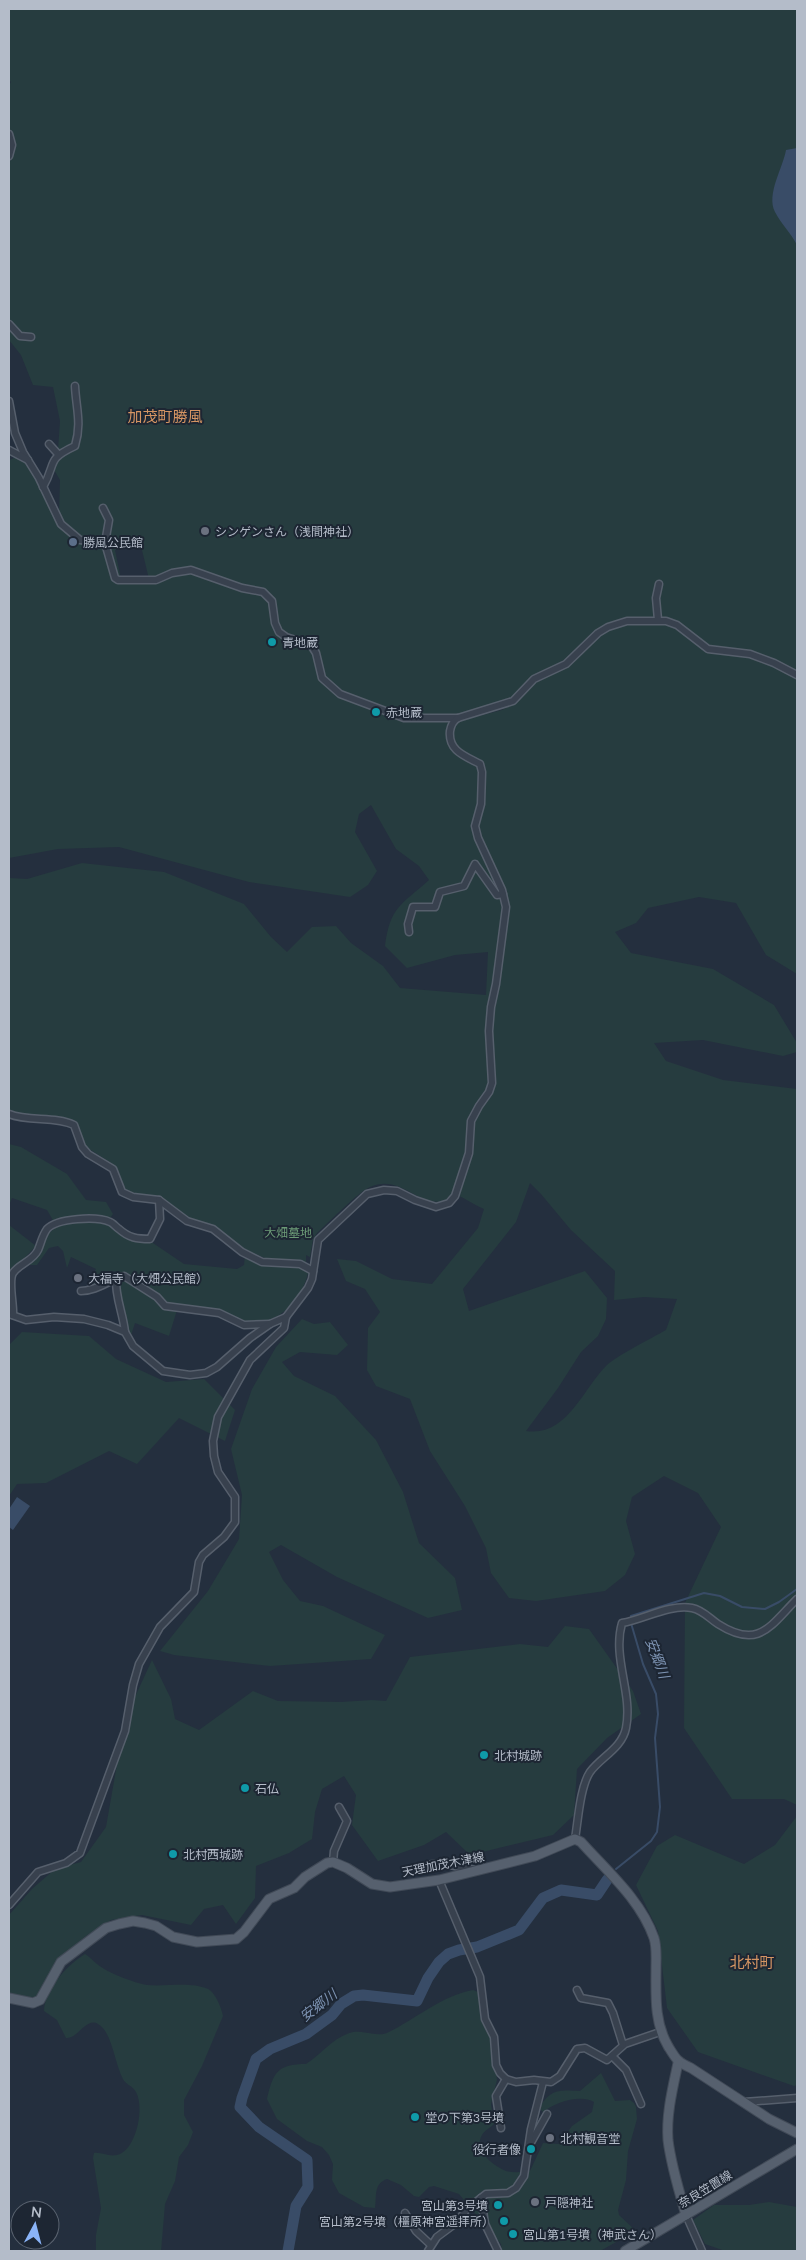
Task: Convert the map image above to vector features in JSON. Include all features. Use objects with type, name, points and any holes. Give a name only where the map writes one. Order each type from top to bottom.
[{"type":"main road","name":"天理加茂木津線","points":[[333,1862],[348,1868],[372,1884],[380,1887],[439,1880],[535,1856],[576,1839]]},
{"type":"main road","points":[[576,1839],[581,1842],[632,1899],[645,1918],[654,1939],[656,1998],[660,2032],[678,2063],[691,2068],[769,2119],[797,2133]]},
{"type":"main road","points":[[9,1998],[33,2003],[40,2000],[60,1962],[106,1928],[133,1921],[145,1923],[181,1940],[197,1942],[236,1939],[244,1932],[269,1899],[294,1888],[305,1877],[333,1862]]},
{"type":"main road","points":[[678,2063],[671,2096],[668,2138],[672,2165],[686,2215]]},
{"type":"main road","name":"奈良笠置線","points":[[625,2251],[797,2149]]},
{"type":"street","points":[[9,134],[12,145],[9,156]]},
{"type":"street","points":[[9,324],[20,336],[31,337]]},
{"type":"street","points":[[43,487],[58,454],[75,446],[79,433],[80,416],[76,408],[75,386]]},
{"type":"street","points":[[9,402],[15,433],[61,524],[73,535],[84,541],[104,543]]},
{"type":"street","points":[[49,444],[58,454]]},
{"type":"street","points":[[9,450],[29,461]]},
{"type":"street","points":[[103,508],[109,520],[104,543],[118,580],[156,580],[172,573],[191,570],[221,578],[242,588],[266,593],[272,600],[275,624],[279,632],[286,638],[311,645],[316,653],[322,678],[336,692],[404,718],[458,718],[513,701],[534,679],[562,667],[589,640],[608,627],[627,621],[658,620],[677,625],[708,650],[750,654],[774,663],[797,675]]},
{"type":"street","points":[[658,620],[656,598],[660,584]]},
{"type":"street","points":[[9,1905],[38,1872],[48,1867],[66,1863],[80,1853],[125,1731],[132,1685],[139,1664],[160,1627],[194,1592],[199,1562],[203,1554],[224,1537],[235,1522],[235,1497],[218,1472],[214,1456],[213,1441],[218,1417],[250,1360],[284,1328],[286,1317],[308,1288],[318,1240],[367,1194],[384,1190],[398,1190],[415,1200],[436,1207],[449,1203],[456,1196],[469,1153],[471,1121],[489,1092],[492,1083],[489,1031],[506,907],[503,894],[478,838],[475,826],[481,804],[482,772],[480,764],[456,752],[449,738],[450,727],[458,718]]},
{"type":"street","points":[[409,932],[408,924],[413,906],[435,907],[440,892],[464,886],[475,864],[497,895],[503,894]]},
{"type":"street","points":[[9,1114],[46,1121],[66,1122],[74,1125],[82,1147],[88,1154],[112,1169],[122,1192],[133,1197],[159,1200],[187,1221],[213,1228],[242,1252],[262,1262],[300,1264],[313,1271]]},
{"type":"street","points":[[125,1332],[84,1319],[54,1317],[26,1320],[11,1315],[14,1300],[10,1288],[12,1274],[38,1251],[48,1228],[64,1221],[77,1219],[111,1222],[127,1236],[136,1239],[150,1239],[160,1219],[159,1200]]},
{"type":"street","points":[[81,1291],[90,1291],[124,1276],[157,1297],[166,1306],[219,1313],[244,1325],[270,1324]]},
{"type":"street","points":[[116,1278],[115,1292],[124,1318],[125,1332],[133,1346],[164,1371],[190,1375],[206,1373],[217,1367],[270,1324],[286,1317]]},
{"type":"street","points":[[576,1839],[580,1808],[590,1773],[617,1746],[626,1731],[628,1713],[619,1648],[619,1633],[622,1623],[680,1608],[694,1608],[727,1629],[751,1636],[759,1635],[766,1631],[797,1599]]},
{"type":"street","points":[[333,1862],[334,1851],[347,1822],[338,1807]]},
{"type":"street","points":[[427,1865],[440,1863],[479,1870]]},
{"type":"street","points":[[439,1880],[480,1977],[485,2019],[494,2038],[496,2065],[506,2079],[516,2082],[534,2080],[552,2082],[560,2076],[580,2047],[607,2060],[623,2045],[660,2032]]},
{"type":"street","points":[[577,1990],[581,1998],[608,2003],[623,2045]]},
{"type":"street","points":[[612,2056],[626,2070],[641,2104]]},
{"type":"street","points":[[501,2128],[496,2096],[506,2079]]},
{"type":"street","points":[[405,2212],[429,2248],[442,2232],[456,2223],[467,2209],[486,2194],[508,2193],[516,2188],[524,2176],[528,2147],[543,2082]]},
{"type":"street","points":[[744,2102],[797,2098]]},
{"type":"street","points":[[528,2147],[532,2144],[547,2114]]},
{"type":"street","points":[[481,2198],[485,2224],[498,2251]]},
{"type":"street","points":[[686,2215],[702,2251]]},
{"type":"green space","name":"大畑墓地","points":[[9,9],[797,9],[797,974],[766,955],[736,903],[699,897],[648,908],[636,923],[615,932],[631,953],[713,969],[774,1005],[797,1043],[797,1052],[783,1056],[703,1040],[654,1043],[666,1061],[723,1080],[797,1089],[797,1805],[784,1799],[732,1799],[684,1728],[685,1603],[721,1527],[698,1493],[664,1476],[632,1497],[626,1521],[635,1554],[625,1575],[605,1591],[536,1601],[509,1598],[491,1573],[486,1548],[465,1506],[430,1451],[410,1399],[376,1386],[367,1370],[368,1328],[380,1312],[365,1289],[346,1281],[337,1259],[356,1261],[392,1279],[432,1284],[478,1228],[484,1209],[452,1193],[446,1200],[436,1202],[392,1185],[381,1184],[364,1190],[317,1233],[313,1239],[310,1257],[306,1255],[306,1262],[267,1259],[244,1249],[215,1226],[187,1217],[162,1199],[126,1191],[121,1186],[119,1172],[111,1163],[86,1147],[77,1127],[69,1119],[37,1118],[9,1111],[9,878],[27,879],[82,863],[164,872],[244,904],[271,937],[287,952],[312,927],[336,926],[351,943],[383,966],[400,988],[486,995],[488,952],[455,955],[407,968],[385,946],[390,923],[398,908],[429,880],[419,866],[396,849],[371,805],[359,814],[355,832],[377,871],[368,885],[350,897],[249,882],[119,847],[58,849],[9,858],[9,460],[17,457],[29,468],[38,481],[50,510],[68,534],[82,542],[103,546],[113,580],[117,583],[156,582],[172,574],[191,571],[242,589],[263,593],[270,601],[277,633],[285,639],[310,646],[314,653],[321,679],[340,695],[404,720],[444,718],[460,721],[502,710],[514,704],[536,682],[568,667],[600,635],[601,628],[587,638],[564,662],[532,677],[511,698],[457,715],[404,716],[341,692],[327,682],[322,671],[318,653],[312,643],[289,636],[280,631],[274,600],[264,590],[243,586],[191,568],[178,569],[149,579],[141,546],[115,550],[121,579],[119,579],[106,541],[81,538],[63,522],[59,515],[60,480],[50,463],[58,450],[60,421],[53,387],[33,385],[21,355],[9,340],[9,165],[14,143],[9,131],[9,85],[11,82],[9,80]],"holes":[[[530,1183],[571,1230],[615,1271],[614,1300],[644,1297],[677,1299],[666,1330],[607,1365],[573,1410],[552,1427],[540,1431],[526,1431],[558,1388],[581,1352],[598,1336],[606,1319],[607,1298],[585,1271],[469,1311],[463,1289],[516,1222]]]},
{"type":"green space","points":[[9,1144],[21,1147],[67,1174],[86,1200],[106,1202],[113,1214],[110,1218],[89,1214],[54,1222],[47,1210],[12,1198],[9,1205]]},
{"type":"green space","points":[[92,1220],[109,1224],[124,1238],[147,1239],[184,1264],[237,1269],[244,1265],[245,1256],[302,1267],[308,1273],[299,1294],[284,1312],[264,1321],[253,1322],[241,1320],[217,1310],[172,1305],[165,1302],[156,1292],[140,1281],[118,1272],[112,1271],[102,1282],[88,1284],[96,1269],[71,1257],[67,1268],[63,1251],[58,1246],[49,1248],[37,1265],[27,1265],[46,1236],[52,1231],[66,1224]]},
{"type":"green space","points":[[9,1225],[36,1246],[9,1274]]},
{"type":"green space","points":[[122,1277],[177,1310],[169,1336],[135,1323],[130,1338],[124,1329],[117,1281]]},
{"type":"green space","points":[[302,1319],[314,1324],[330,1322],[348,1345],[337,1355],[300,1352],[282,1362],[294,1376],[335,1396],[376,1440],[403,1492],[419,1543],[455,1578],[462,1610],[428,1618],[337,1577],[281,1545],[269,1552],[283,1580],[300,1601],[323,1606],[385,1635],[371,1659],[270,1666],[174,1655],[160,1651],[208,1591],[239,1539],[242,1495],[231,1449],[252,1389],[276,1347]]},
{"type":"green space","points":[[22,1332],[89,1336],[116,1359],[166,1382],[204,1379],[235,1410],[225,1441],[179,1418],[137,1464],[109,1451],[46,1483],[17,1484],[9,1496],[9,1345]]},
{"type":"green space","points":[[565,1626],[589,1629],[633,1691],[641,1714],[607,1738],[577,1769],[574,1815],[553,1835],[470,1855],[446,1832],[424,1845],[378,1861],[352,1825],[356,1795],[344,1776],[322,1789],[315,1812],[312,1839],[289,1853],[256,1866],[255,1898],[236,1924],[223,1905],[204,1909],[191,1925],[142,1915],[111,1920],[86,1936],[61,1957],[39,1995],[31,2000],[9,1995],[9,1915],[32,1889],[55,1869],[81,1862],[106,1827],[119,1753],[134,1699],[152,1660],[171,1699],[175,1719],[199,1730],[253,1691],[278,1701],[386,1701],[410,1657],[520,1644],[548,1647]]},
{"type":"green space","points":[[797,1816],[797,2085],[794,2086],[698,2052],[667,2008],[658,1931],[636,1885],[657,1846],[675,1835],[744,1864],[775,1845]]},
{"type":"green space","points":[[85,1954],[107,1970],[135,1982],[147,1985],[194,1985],[208,1989],[216,1997],[223,2016],[202,2066],[184,2100],[184,2115],[193,2132],[188,2145],[179,2157],[175,2181],[165,2204],[161,2251],[96,2251],[96,2235],[101,2208],[93,2158],[94,2153],[117,2155],[124,2152],[134,2138],[140,2108],[136,2092],[125,2082],[120,2073],[110,2041],[103,2028],[98,2024],[90,2023],[74,2035],[66,2038],[57,2020],[44,2011],[48,1994],[58,1978],[71,1964]]},
{"type":"green space","points":[[473,1990],[478,1992],[482,2022],[492,2041],[497,2080],[491,2104],[494,2124],[482,2135],[480,2146],[482,2152],[490,2161],[506,2171],[530,2171],[543,2143],[559,2144],[572,2126],[592,2112],[594,2102],[582,2099],[568,2100],[554,2105],[543,2112],[539,2108],[543,2102],[547,2097],[556,2092],[580,2091],[601,2073],[615,2101],[630,2100],[636,2107],[637,2119],[628,2151],[626,2180],[618,2210],[619,2215],[636,2231],[600,2251],[502,2251],[501,2244],[459,2194],[434,2186],[429,2187],[419,2197],[414,2196],[401,2185],[387,2179],[378,2187],[375,2208],[364,2207],[339,2193],[332,2180],[333,2164],[329,2155],[322,2147],[307,2141],[277,2119],[267,2099],[272,2082],[278,2071],[297,2064],[306,2064],[346,2034],[353,2032],[387,2033],[450,1997]]},
{"type":"green space","points":[[769,2202],[797,2207],[797,2251],[725,2251],[705,2244],[693,2220],[714,2205],[749,2205]]},
{"type":"water","points":[[797,148],[797,245],[775,212],[772,197],[786,150]]},
{"type":"water","points":[[17,1497],[30,1506],[13,1530],[9,1527],[9,1509]]},
{"type":"waterway","name":"安郷川","points":[[631,1619],[631,1616],[704,1593],[720,1596],[742,1607],[765,1609],[797,1589]]},
{"type":"waterway","name":"安郷川","points":[[616,1869],[651,1841],[657,1832],[660,1807],[655,1738],[658,1714],[656,1694],[643,1664],[631,1623]]},
{"type":"waterway","name":"安郷川","points":[[288,2251],[296,2206],[308,2187],[307,2160],[259,2127],[240,2107],[256,2059],[270,2049],[306,2034],[332,2015],[341,2004],[354,1996],[363,1995],[417,2001],[428,1978],[439,1962],[448,1954],[477,1947],[519,1930],[543,1898],[561,1890],[597,1895],[607,1880]]},
{"type":"place","name":"シンゲンさん（浅間神社）","points":[[205,531]]},
{"type":"place","name":"勝風公民館","points":[[73,542]]},
{"type":"place","name":"青地蔵","points":[[272,642]]},
{"type":"place","name":"赤地蔵","points":[[376,712]]},
{"type":"place","name":"大福寺（大畑公民館）","points":[[78,1278]]},
{"type":"place","name":"北村城跡","points":[[484,1755]]},
{"type":"place","name":"石仏","points":[[245,1788]]},
{"type":"place","name":"北村西城跡","points":[[173,1854]]},
{"type":"place","name":"堂の下第3号墳","points":[[415,2117]]},
{"type":"place","name":"北村観音堂","points":[[550,2138]]},
{"type":"place","name":"役行者像","points":[[531,2149]]},
{"type":"place","name":"戸隠神社","points":[[535,2202]]},
{"type":"place","name":"宮山第3号墳","points":[[498,2205]]},
{"type":"place","name":"宮山第2号墳（橿原神宮遥拝所）","points":[[504,2221]]},
{"type":"place","name":"宮山第1号墳（神武さん）","points":[[513,2234]]},
{"type":"district","name":"加茂町勝風","points":[[165,416]]},
{"type":"district","name":"北村町","points":[[752,1962]]}]
